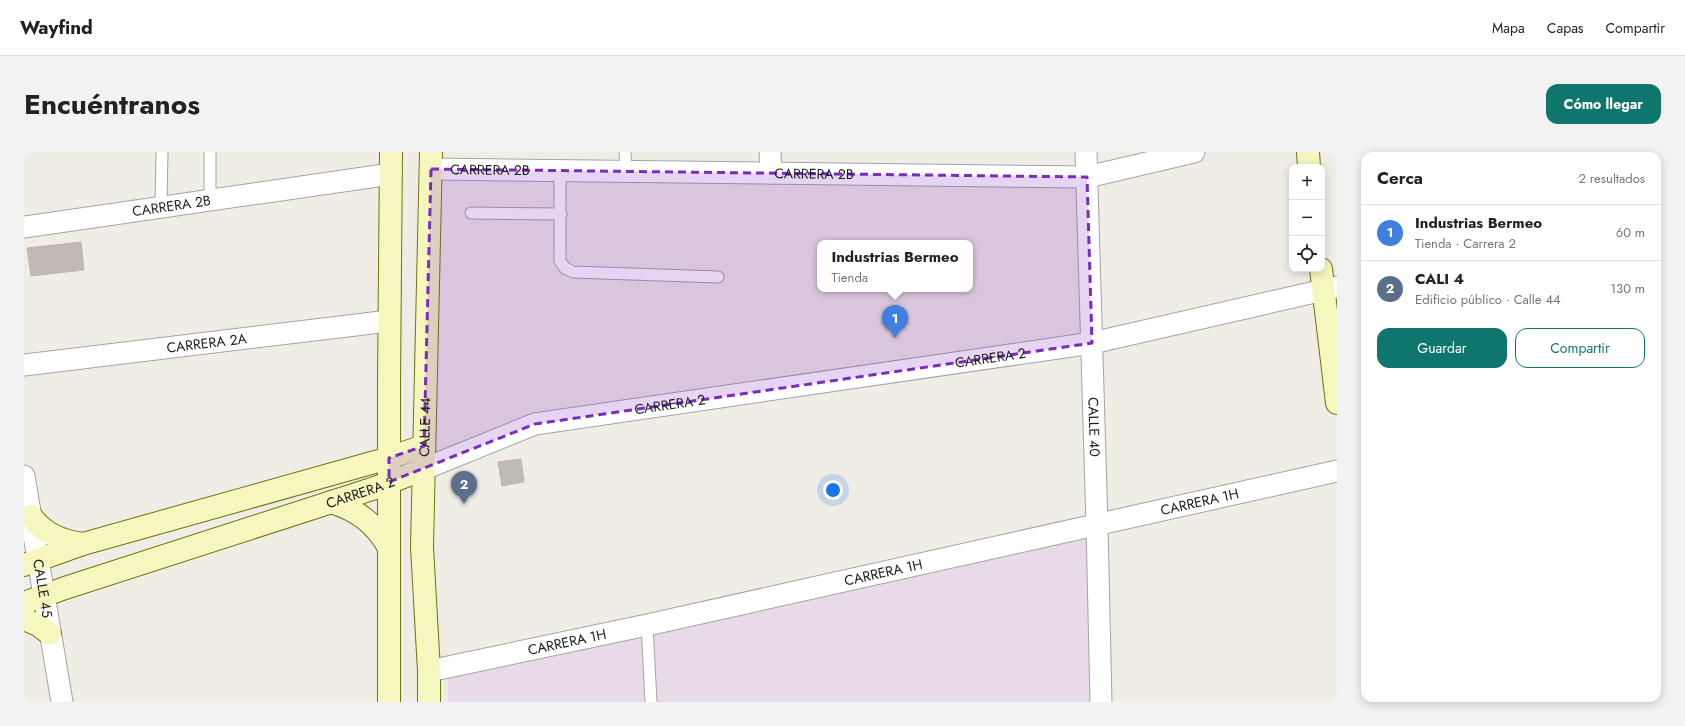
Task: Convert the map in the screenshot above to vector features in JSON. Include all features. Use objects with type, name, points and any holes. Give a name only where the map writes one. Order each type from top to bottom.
[{"type":"main road","points":[[389,702],[389,321],[391,152]]},
{"type":"main road","points":[[1308,152],[1309,164]]},
{"type":"main road","name":"CALLE 44","points":[[428,702],[429,671],[422,547],[431,161]]},
{"type":"main road","points":[[1327,282],[1337,403]]},
{"type":"main road","name":"CARRERA 2","points":[[31,562],[83,544],[390,458],[424,446]]},
{"type":"main road","name":"CARRERA 2","points":[[24,603],[44,595],[375,488],[424,469]]},
{"type":"main road","points":[[331,502],[344,506],[367,519],[376,528],[389,548]]},
{"type":"main road","points":[[31,516],[37,524],[54,537],[68,542],[83,544]]},
{"type":"main road","points":[[24,618],[38,625],[50,634]]},
{"type":"street","points":[[770,152],[771,173]]},
{"type":"street","name":"CALLE 40","points":[[1086,152],[1101,702]]},
{"type":"street","name":"CARRERA 2B","points":[[431,161],[560,171],[626,162],[771,173],[1087,177],[1194,152]]},
{"type":"street","name":"CARRERA 2B","points":[[24,227],[391,174]]},
{"type":"street","name":"CARRERA 2","points":[[424,469],[535,424],[1092,342],[1327,282]]},
{"type":"street","name":"CARRERA 2A","points":[[24,365],[389,321]]},
{"type":"street","name":"CARRERA 1H","points":[[429,671],[646,625],[1337,471]]},
{"type":"street","name":"CALLE 45","points":[[24,476],[31,516],[31,562],[44,595],[62,702]]},
{"type":"lane","points":[[161,207],[162,152]]},
{"type":"lane","points":[[210,152],[210,200]]},
{"type":"lane","points":[[560,171],[560,261],[565,268],[573,272],[718,277]]},
{"type":"lane","points":[[471,213],[561,214]]},
{"type":"lane","points":[[646,625],[651,702]]},
{"type":"highlighted area","points":[[431,169],[1087,177],[1092,343],[535,424],[389,482],[389,458],[424,446]]},
{"type":"shaded area","points":[[1097,525],[1101,702],[448,702],[448,667]]},
{"type":"building","points":[[81,242],[84,270],[31,276],[27,248]]},
{"type":"building","points":[[521,459],[524,482],[502,486],[498,462]]},
{"type":"place","name":"Industrias Bermeo","points":[[895,338]]},
{"type":"place","name":"CALI 4","points":[[464,504]]}]
